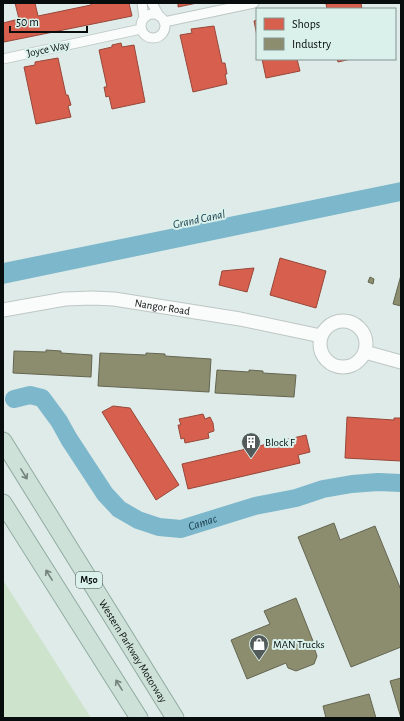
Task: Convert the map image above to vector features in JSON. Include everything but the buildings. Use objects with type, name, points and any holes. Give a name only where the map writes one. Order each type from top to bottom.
[{"type":"highway","name":"Western Parkway Motorway","points":[[3,441],[175,718]]},
{"type":"highway","name":"M50","points":[[3,503],[140,718]]},
{"type":"main road","name":"Nangor Road","points":[[3,310],[64,299],[114,299],[240,319],[321,336]]},
{"type":"main road","points":[[343,321],[350,322],[357,325],[362,330],[366,344],[365,352],[361,359],[355,364],[347,366],[332,364],[322,352],[320,344],[321,336],[330,325],[343,321]]},
{"type":"main road","points":[[365,352],[401,362]]},
{"type":"street","points":[[142,3],[144,18],[142,21],[142,33],[148,38],[156,38],[160,36],[164,30],[161,19],[152,3]]},
{"type":"street","points":[[144,18],[151,14],[161,19],[254,3]]},
{"type":"street","name":"Joyce Way","points":[[3,59],[141,29]]},
{"type":"green space","points":[[3,580],[91,718],[3,718]]},
{"type":"water","points":[[401,182],[401,201],[3,284],[3,263]]},
{"type":"waterway","name":"Camac","points":[[14,399],[30,395],[42,398],[59,421],[105,494],[119,509],[138,520],[159,527],[181,529],[255,506],[296,498],[323,489],[352,484],[378,482],[401,483]]},
{"type":"place","name":"Block F","points":[[251,459]]},
{"type":"place","name":"MAN Trucks","points":[[259,661]]},
{"type":"water label","name":"Grand Canal","points":[[199,219]]}]
